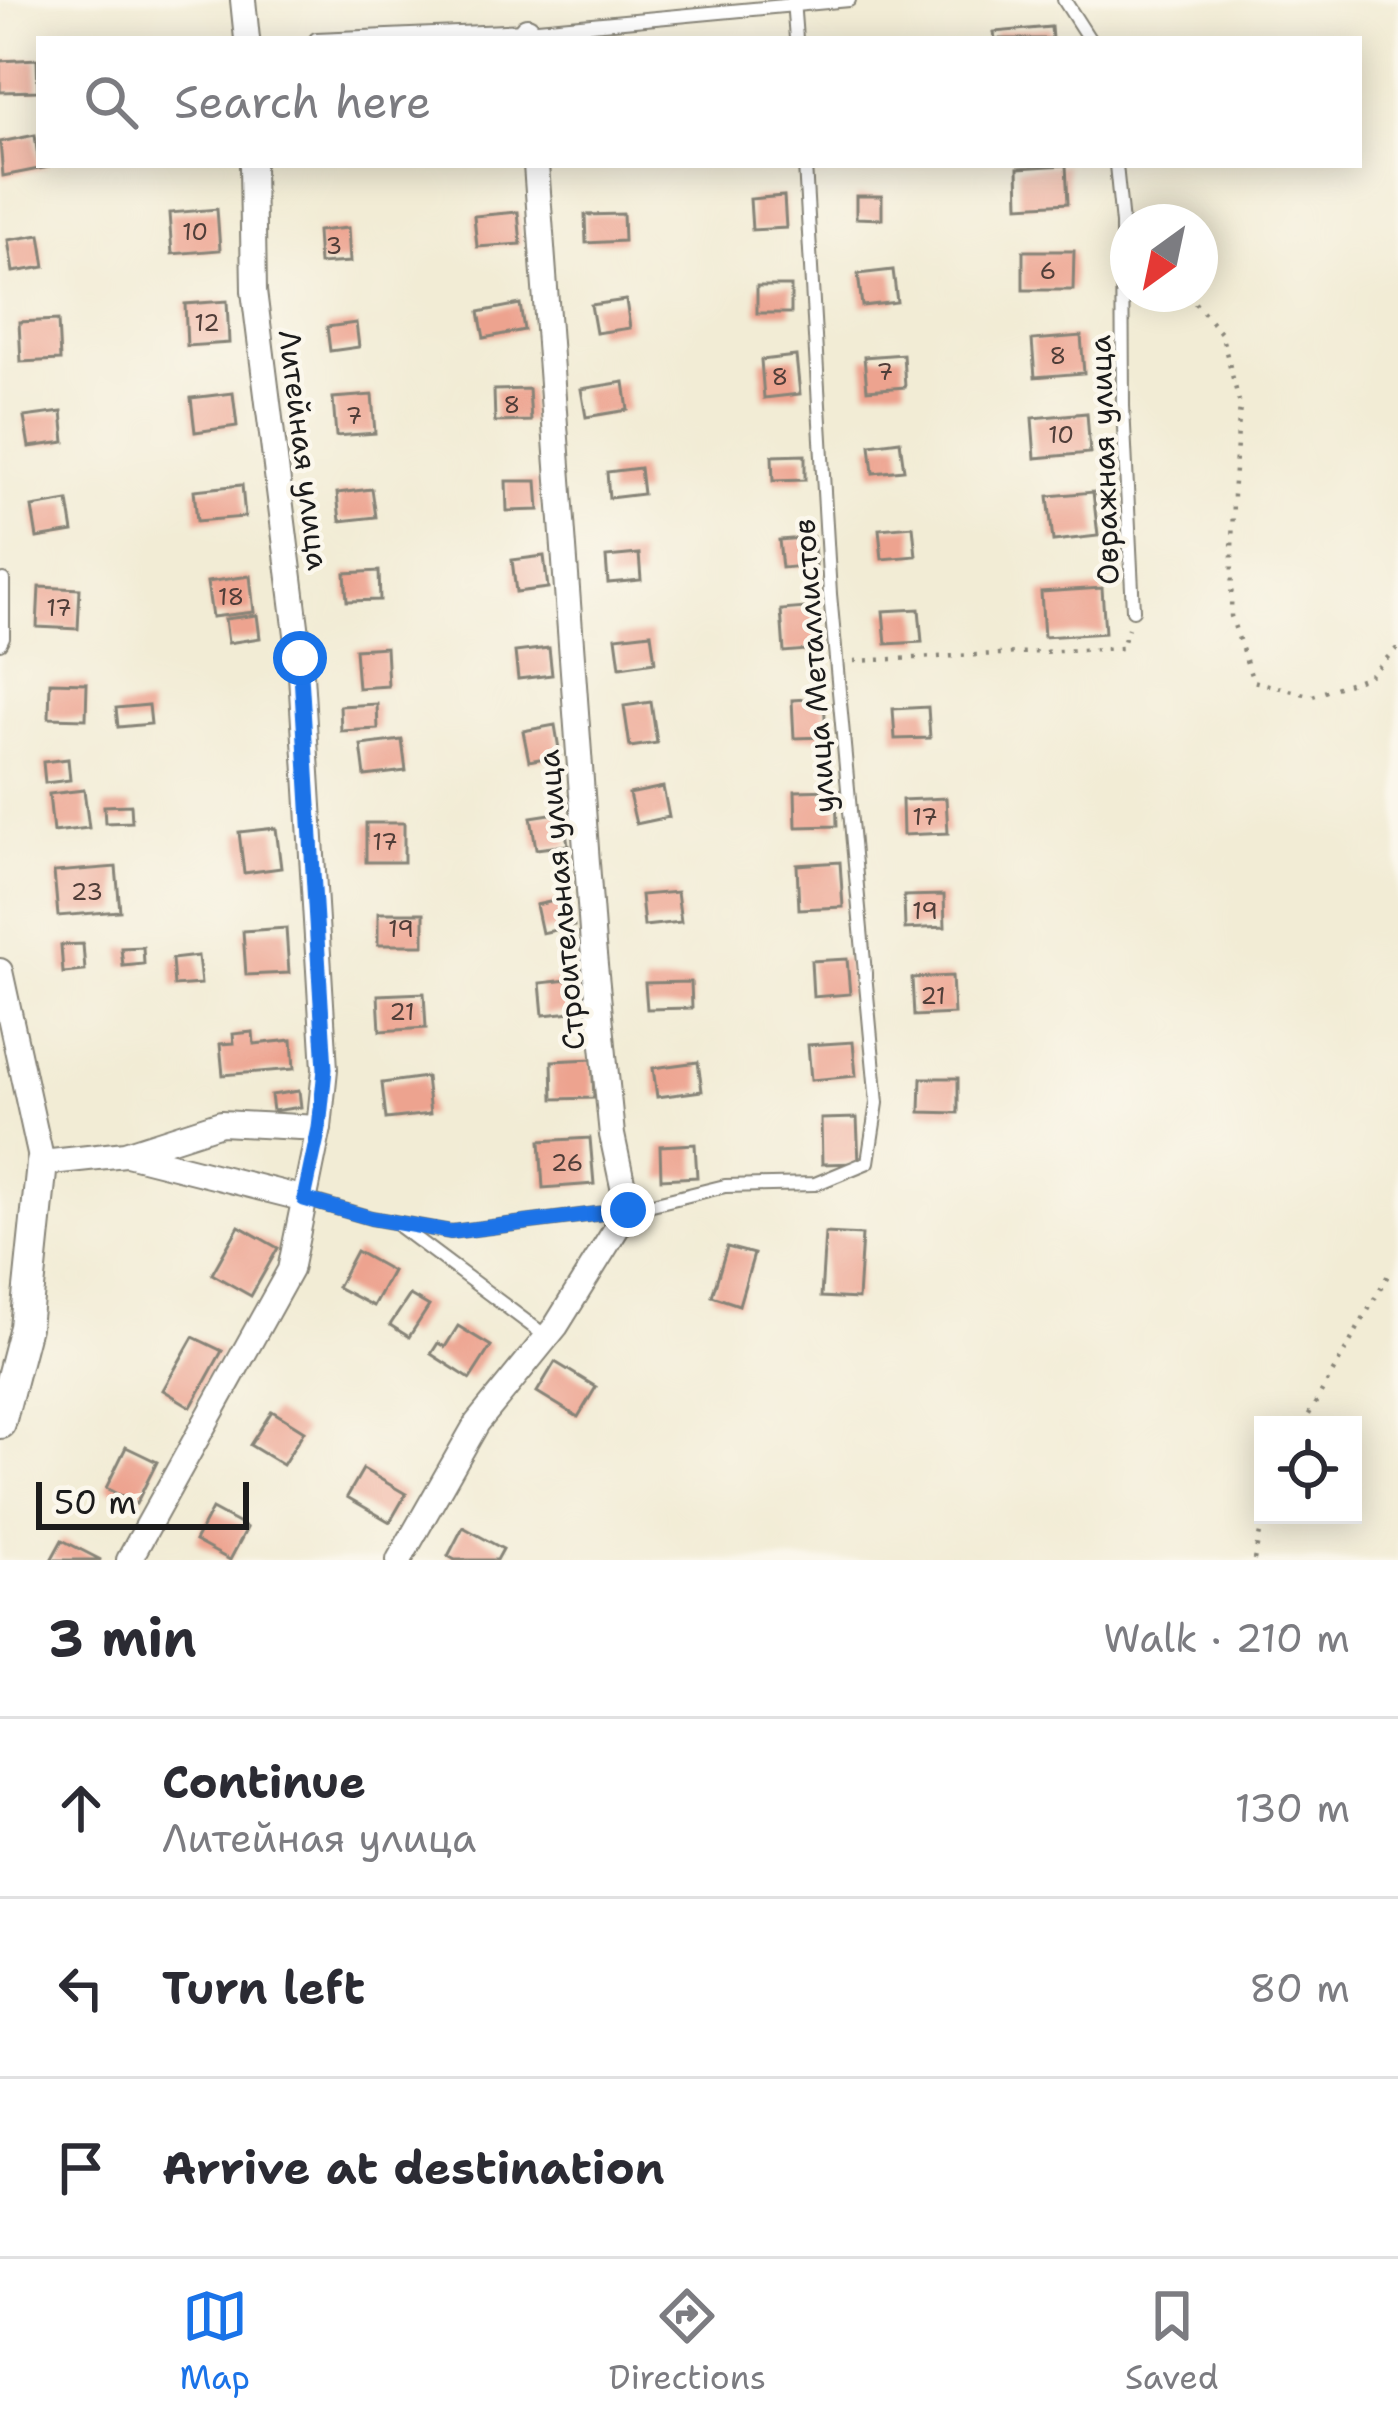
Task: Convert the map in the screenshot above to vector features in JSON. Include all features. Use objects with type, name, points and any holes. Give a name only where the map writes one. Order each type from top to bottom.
[{"type":"street","points":[[243,0],[247,36]]},
{"type":"street","name":"Литейная улица","points":[[129,1560],[290,1270],[319,1128],[325,1069],[300,658],[254,291],[252,168]]},
{"type":"street","name":"Строительная улица","points":[[536,168],[593,946],[612,1135],[628,1210]]},
{"type":"street","points":[[0,971],[42,1163],[25,1327],[0,1423]]},
{"type":"street","points":[[42,1163],[125,1154],[221,1123],[319,1128]]},
{"type":"street","points":[[125,1154],[304,1199]]},
{"type":"street","points":[[399,1560],[477,1423],[547,1337],[628,1210]]},
{"type":"lane","points":[[443,36],[527,34],[849,0]]},
{"type":"lane","points":[[1064,0],[1088,36]]},
{"type":"lane","points":[[794,3],[796,36]]},
{"type":"lane","name":"улица Металлистов","points":[[628,1210],[725,1186],[815,1184],[868,1162],[877,1103],[836,662],[805,168]]},
{"type":"lane","name":"Овражная улица","points":[[1116,168],[1133,610]]},
{"type":"lane","points":[[0,643],[3,580]]},
{"type":"lane","points":[[304,1199],[394,1223],[451,1232],[628,1210]]},
{"type":"lane","points":[[394,1223],[547,1337]]},
{"type":"path","points":[[1202,312],[1220,333],[1240,405],[1231,616],[1253,681],[1313,696],[1370,676],[1398,647]]},
{"type":"path","points":[[836,662],[1122,648],[1133,610]]},
{"type":"path","points":[[1309,1416],[1391,1270]]},
{"type":"path","points":[[1255,1560],[1262,1524]]},
{"type":"building","points":[[1051,27],[1052,36],[995,36],[994,32]]},
{"type":"building","points":[[36,59],[36,91],[0,92],[0,61]]},
{"type":"building","points":[[35,135],[36,168],[44,168],[3,176],[0,142]]},
{"type":"building","points":[[1018,168],[1066,168],[1068,203],[1019,206]]},
{"type":"building","points":[[784,196],[786,228],[752,230],[750,199]]},
{"type":"building","points":[[856,196],[882,196],[882,219],[856,218]]},
{"type":"building","points":[[217,209],[220,250],[172,254],[169,213]]},
{"type":"building","points":[[518,212],[521,244],[477,247],[474,216]]},
{"type":"building","points":[[623,214],[624,241],[586,243],[585,215]]},
{"type":"building","points":[[348,228],[350,262],[319,264],[317,231]]},
{"type":"building","points":[[40,235],[45,267],[13,272],[8,240]]},
{"type":"building","points":[[1023,251],[1074,251],[1073,290],[1023,290]]},
{"type":"building","points":[[893,270],[897,302],[862,306],[858,274]]},
{"type":"building","points":[[757,286],[791,286],[791,313],[757,313]]},
{"type":"building","points":[[626,300],[630,328],[596,333],[591,305]]},
{"type":"building","points":[[227,301],[229,343],[187,346],[185,304]]},
{"type":"building","points":[[520,304],[524,330],[484,338],[479,312]]},
{"type":"building","points":[[58,320],[60,360],[21,362],[19,322]]},
{"type":"building","points":[[356,323],[359,347],[330,351],[327,327]]},
{"type":"building","points":[[1081,336],[1084,373],[1035,377],[1032,340]]},
{"type":"building","points":[[903,354],[905,387],[867,390],[864,357]]},
{"type":"building","points":[[796,356],[800,394],[764,398],[761,360]]},
{"type":"building","points":[[624,382],[628,410],[586,417],[581,389]]},
{"type":"building","points":[[529,389],[531,421],[495,422],[494,390]]},
{"type":"building","points":[[233,393],[237,426],[195,432],[191,398]]},
{"type":"building","points":[[372,395],[375,433],[336,436],[333,398]]},
{"type":"building","points":[[62,412],[65,442],[29,447],[24,417]]},
{"type":"building","points":[[1087,413],[1090,453],[1035,458],[1032,418]]},
{"type":"building","points":[[900,441],[904,470],[873,473],[870,445]]},
{"type":"building","points":[[805,455],[805,480],[773,481],[772,456]]},
{"type":"building","points":[[640,468],[643,494],[609,498],[607,472]]},
{"type":"building","points":[[506,481],[537,481],[539,510],[507,511]]},
{"type":"building","points":[[242,485],[245,517],[197,521],[194,490]]},
{"type":"building","points":[[372,489],[376,517],[340,521],[337,493]]},
{"type":"building","points":[[1093,492],[1098,536],[1053,541],[1048,496]]},
{"type":"building","points":[[68,501],[73,532],[37,538],[32,507]]},
{"type":"building","points":[[913,526],[916,556],[882,559],[879,529]]},
{"type":"building","points":[[813,537],[816,565],[782,568],[779,540]]},
{"type":"building","points":[[639,554],[641,580],[608,583],[606,557]]},
{"type":"building","points":[[544,556],[548,588],[516,592],[512,560]]},
{"type":"building","points":[[379,571],[380,600],[347,601],[345,573]]},
{"type":"building","points":[[250,576],[254,612],[212,617],[207,582]]},
{"type":"building","points":[[39,587],[80,589],[78,629],[37,627]]},
{"type":"building","points":[[1102,588],[1105,633],[1044,637],[1041,592]]},
{"type":"building","points":[[817,607],[820,649],[784,652],[781,610]]},
{"type":"building","points":[[919,609],[922,642],[886,644],[883,611]]},
{"type":"building","points":[[257,615],[260,638],[228,643],[225,619]]},
{"type":"building","points":[[651,633],[655,662],[620,667],[616,637]]},
{"type":"building","points":[[386,647],[388,686],[358,688],[355,649]]},
{"type":"building","points":[[549,648],[552,675],[518,679],[515,652]]},
{"type":"building","points":[[50,682],[87,683],[86,719],[49,718]]},
{"type":"building","points":[[824,698],[826,737],[794,738],[792,700]]},
{"type":"building","points":[[651,702],[657,743],[630,747],[624,706]]},
{"type":"building","points":[[377,704],[378,729],[341,731],[340,706]]},
{"type":"building","points":[[149,705],[151,724],[118,727],[116,708]]},
{"type":"building","points":[[928,707],[930,738],[895,739],[893,709]]},
{"type":"building","points":[[555,725],[560,755],[529,761],[523,731]]},
{"type":"building","points":[[402,740],[406,771],[365,776],[361,745]]},
{"type":"building","points":[[68,759],[70,780],[45,783],[43,762]]},
{"type":"building","points":[[663,787],[669,817],[636,824],[629,794]]},
{"type":"building","points":[[84,790],[89,828],[53,832],[49,794]]},
{"type":"building","points":[[836,790],[837,826],[796,827],[795,791]]},
{"type":"building","points":[[946,798],[948,833],[903,835],[902,800]]},
{"type":"building","points":[[131,805],[132,822],[105,823],[104,806]]},
{"type":"building","points":[[563,812],[568,845],[536,849],[531,817]]},
{"type":"building","points":[[366,823],[404,823],[404,862],[366,862]]},
{"type":"building","points":[[276,828],[281,868],[244,873],[239,832]]},
{"type":"building","points":[[840,862],[843,907],[799,909],[797,865]]},
{"type":"building","points":[[116,867],[120,911],[58,916],[54,872]]},
{"type":"building","points":[[677,892],[681,922],[644,926],[641,895]]},
{"type":"building","points":[[944,895],[945,927],[905,929],[904,896]]},
{"type":"building","points":[[568,898],[574,926],[542,933],[536,905]]},
{"type":"building","points":[[378,913],[424,913],[424,945],[378,945]]},
{"type":"building","points":[[286,928],[289,973],[246,975],[243,931]]},
{"type":"building","points":[[83,944],[85,971],[63,973],[61,945]]},
{"type":"building","points":[[143,947],[144,964],[123,966],[121,948]]},
{"type":"building","points":[[198,956],[201,984],[174,986],[172,959]]},
{"type":"building","points":[[847,959],[850,994],[813,997],[811,961]]},
{"type":"building","points":[[952,976],[954,1014],[914,1016],[912,978]]},
{"type":"building","points":[[578,979],[582,1011],[543,1015],[540,983]]},
{"type":"building","points":[[691,982],[692,1008],[647,1009],[645,983]]},
{"type":"building","points":[[424,993],[426,1028],[380,1031],[378,995]]},
{"type":"building","points":[[253,1032],[254,1044],[292,1040],[294,1069],[223,1075],[220,1044],[234,1043],[233,1034]]},
{"type":"building","points":[[853,1042],[856,1076],[811,1080],[808,1045]]},
{"type":"building","points":[[592,1059],[594,1098],[553,1099],[552,1061]]},
{"type":"building","points":[[698,1062],[702,1091],[657,1097],[653,1068]]},
{"type":"building","points":[[426,1077],[430,1114],[386,1119],[382,1083]]},
{"type":"building","points":[[921,1078],[958,1078],[958,1113],[920,1112]]},
{"type":"building","points":[[299,1091],[301,1107],[273,1111],[271,1095]]},
{"type":"building","points":[[857,1118],[859,1163],[822,1164],[821,1119]]},
{"type":"building","points":[[590,1138],[594,1184],[543,1188],[540,1141]]},
{"type":"building","points":[[695,1144],[697,1177],[661,1179],[660,1146]]},
{"type":"building","points":[[239,1226],[278,1248],[251,1296],[212,1274]]},
{"type":"building","points":[[825,1233],[862,1235],[858,1299],[821,1297]]},
{"type":"building","points":[[727,1247],[754,1254],[739,1305],[712,1296]]},
{"type":"building","points":[[356,1251],[392,1271],[373,1306],[337,1287]]},
{"type":"building","points":[[410,1295],[429,1306],[409,1337],[390,1325]]},
{"type":"building","points":[[458,1326],[491,1346],[470,1379],[431,1354],[438,1343],[445,1347]]},
{"type":"building","points":[[193,1337],[222,1351],[191,1407],[163,1390]]},
{"type":"building","points":[[555,1362],[596,1387],[578,1417],[537,1392]]},
{"type":"building","points":[[272,1411],[304,1431],[283,1465],[250,1445]]},
{"type":"building","points":[[126,1447],[157,1462],[136,1504],[106,1488]]},
{"type":"building","points":[[363,1469],[406,1494],[390,1522],[347,1497]]},
{"type":"building","points":[[212,1509],[247,1528],[230,1560],[195,1541]]},
{"type":"building","points":[[463,1527],[503,1549],[497,1560],[448,1556]]},
{"type":"building","points":[[62,1540],[101,1560],[51,1560]]},
{"type":"route","points":[[300,658],[325,1069],[304,1199],[371,1218],[451,1232],[628,1210]]}]
